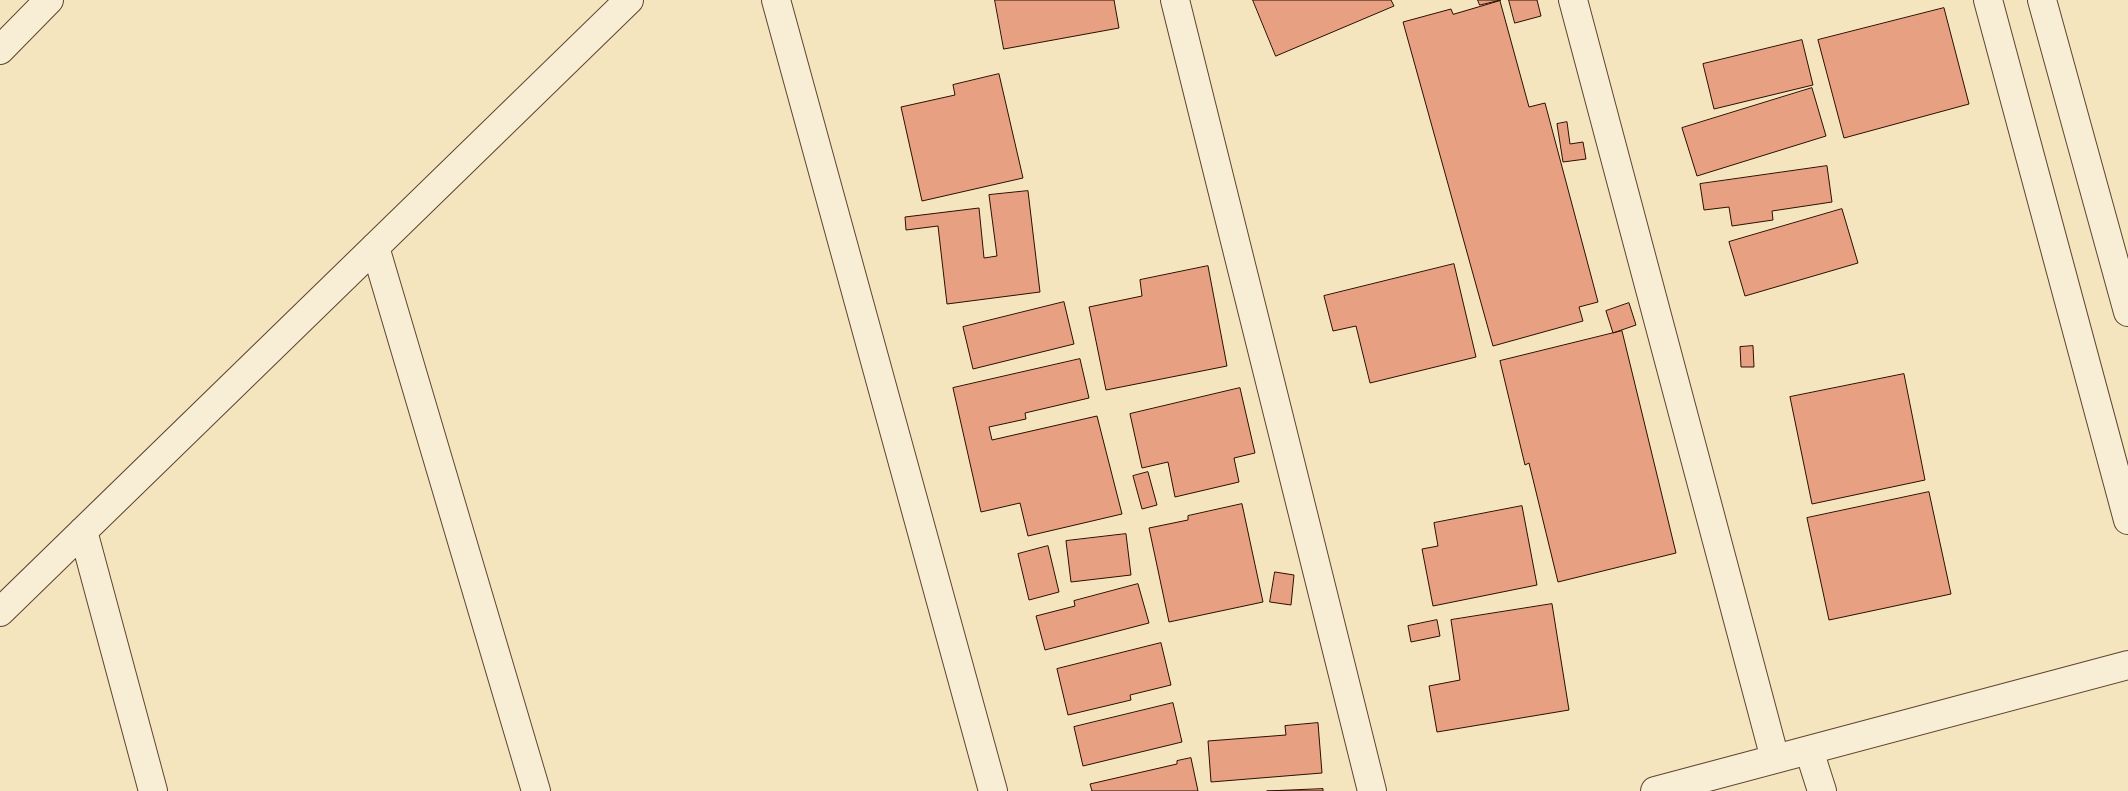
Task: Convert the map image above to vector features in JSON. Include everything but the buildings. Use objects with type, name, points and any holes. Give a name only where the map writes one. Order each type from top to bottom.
[{"type":"street","points":[[0,50],[49,0]]},
{"type":"street","points":[[0,612],[629,0]]},
{"type":"street","points":[[776,0],[993,791]]},
{"type":"street","points":[[1175,0],[1372,791]]},
{"type":"street","points":[[1573,0],[1775,759]]},
{"type":"street","points":[[1988,0],[2128,520]]},
{"type":"street","points":[[2042,0],[2128,312]]},
{"type":"street","points":[[375,247],[536,791]]},
{"type":"street","points":[[84,531],[153,791]]},
{"type":"street","points":[[1655,791],[2128,665]]},
{"type":"street","points":[[1810,750],[1822,791]]}]
